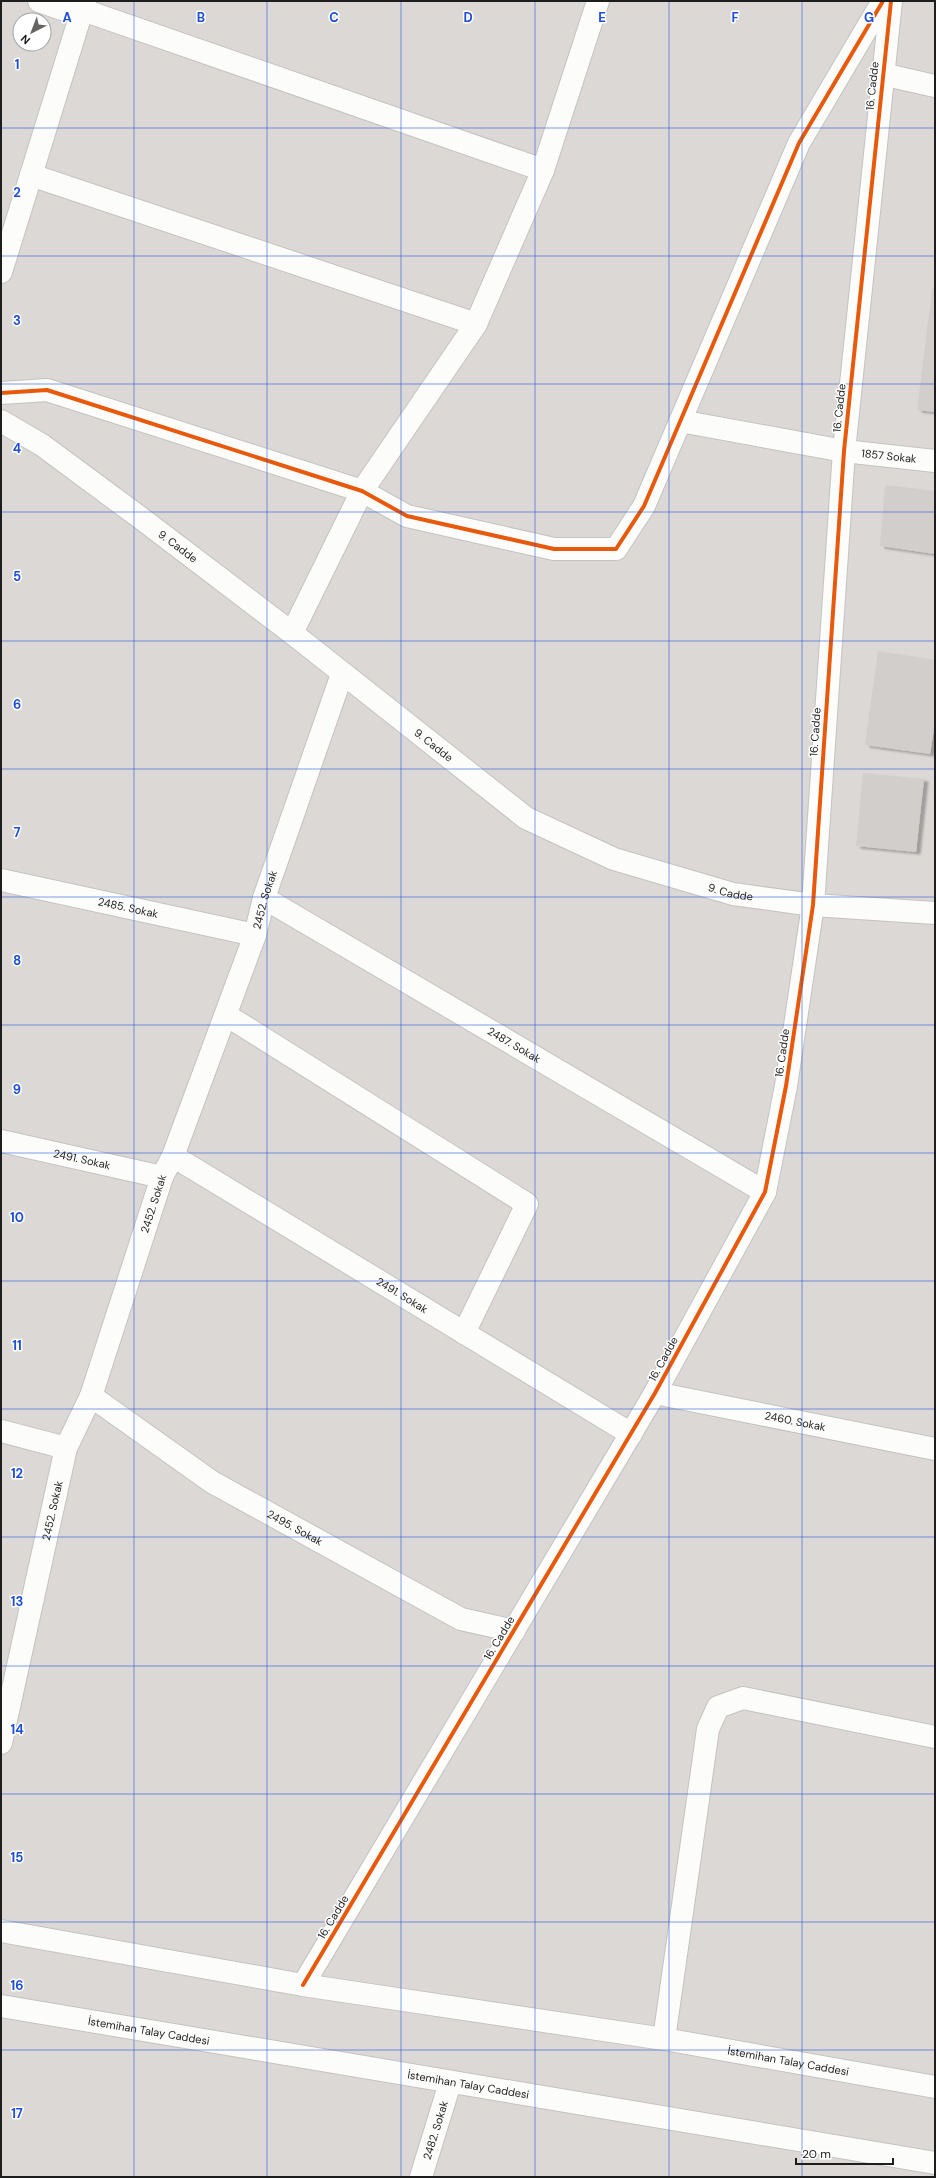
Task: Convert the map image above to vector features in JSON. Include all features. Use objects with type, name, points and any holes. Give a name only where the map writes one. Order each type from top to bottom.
[{"type":"street","points":[[39,1],[62,9],[84,5],[543,170]]},
{"type":"street","points":[[292,633],[362,491],[476,324],[543,170],[598,1]]},
{"type":"street","points":[[1,393],[47,390],[362,491],[407,516],[414,518],[554,549],[616,549],[644,506],[799,143],[883,1]]},
{"type":"street","name":"16. Cadde","points":[[303,1985],[655,1393],[765,1192],[786,1086],[812,905],[844,451],[882,74],[891,1]]},
{"type":"street","points":[[1,272],[84,5]]},
{"type":"street","points":[[882,74],[935,86]]},
{"type":"street","points":[[31,175],[476,324]]},
{"type":"street","name":"9. Cadde","points":[[1,420],[60,459],[292,633],[526,818],[614,859],[733,894],[812,905],[935,913]]},
{"type":"street","name":"1857 Sokak","points":[[680,421],[844,451],[935,461]]},
{"type":"street","name":"2452. Sokak","points":[[1,1743],[66,1448],[91,1396],[162,1177],[173,1156],[256,935],[264,898],[342,674]]},
{"type":"street","name":"2485. Sokak","points":[[1,880],[256,935]]},
{"type":"street","name":"2487. Sokak","points":[[264,898],[765,1192]]},
{"type":"street","points":[[226,1015],[527,1204],[464,1333]]},
{"type":"street","name":"2491. Sokak","points":[[1,1141],[162,1177]]},
{"type":"street","name":"2491. Sokak","points":[[173,1156],[631,1434]]},
{"type":"street","name":"2460. Sokak","points":[[655,1393],[935,1449]]},
{"type":"street","name":"2495. Sokak","points":[[91,1396],[212,1482],[461,1619],[514,1631]]},
{"type":"street","points":[[1,1431],[66,1448]]},
{"type":"street","points":[[664,2039],[708,1729],[718,1707],[743,1698],[935,1737]]},
{"type":"street","name":"İstemihan Talay Caddesi","points":[[1,1931],[303,1985],[664,2039],[935,2087]]},
{"type":"street","name":"İstemihan Talay Caddesi","points":[[1,2006],[450,2083],[935,2163]]},
{"type":"street","name":"2482. Sokak","points":[[421,2177],[450,2083]]},
{"type":"shaded area","points":[[1,1],[935,1],[935,2177],[1,2177]]},
{"type":"building","points":[[932,289],[935,289],[935,412],[917,410]]},
{"type":"building","points":[[885,485],[935,491],[935,554],[880,546]]},
{"type":"building","points":[[878,651],[935,660],[935,722],[930,754],[865,745]]},
{"type":"building","points":[[863,773],[924,779],[916,852],[856,846]]},
{"type":"cycle path","points":[[1,393],[47,390],[362,491],[407,516],[554,549],[616,549],[644,506],[799,143],[883,1]]},
{"type":"cycle path","points":[[303,1985],[655,1393],[765,1192],[786,1086],[813,905],[844,451],[891,1]]}]
